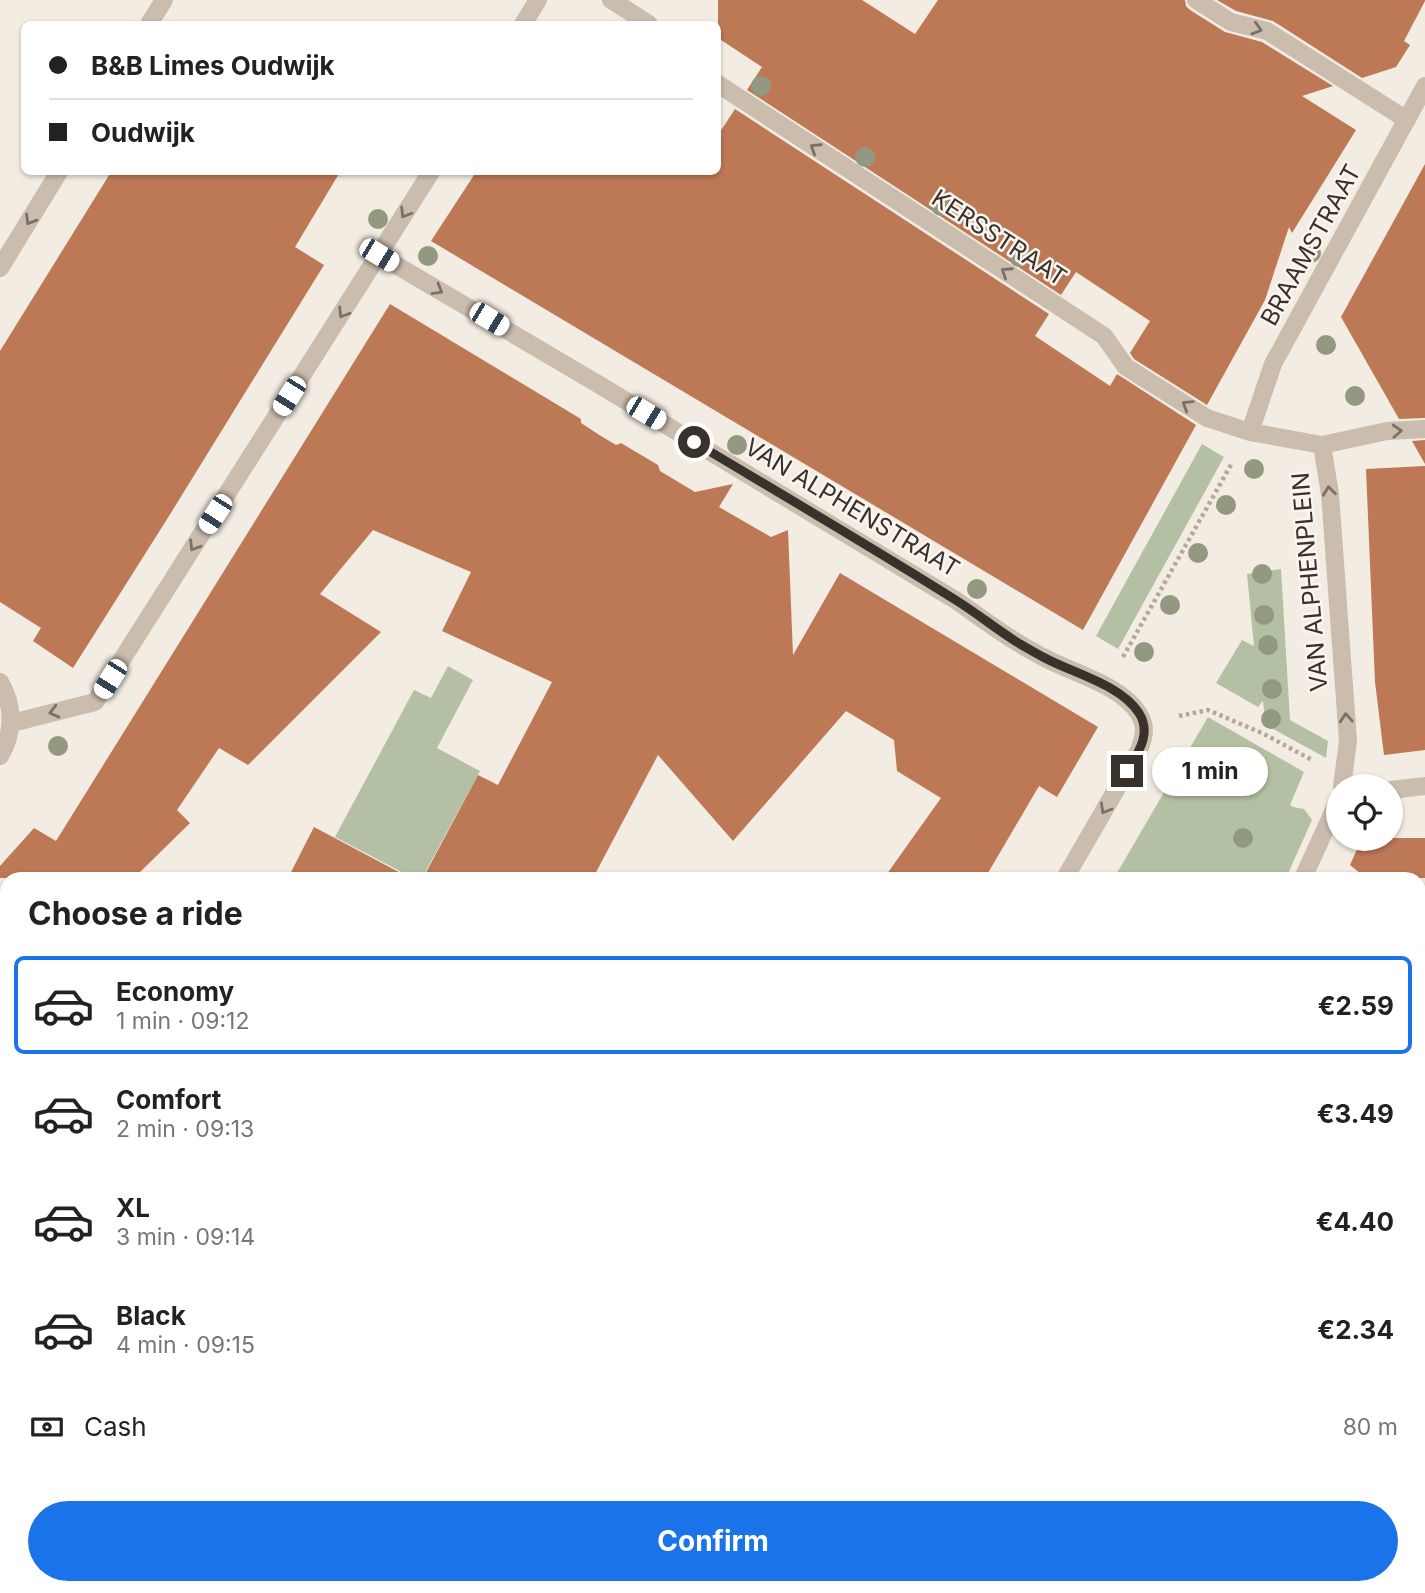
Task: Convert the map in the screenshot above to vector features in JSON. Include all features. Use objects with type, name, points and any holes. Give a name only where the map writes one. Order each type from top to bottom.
[{"type":"street","points":[[151,21],[164,0]]},
{"type":"street","points":[[525,21],[538,0]]},
{"type":"street","points":[[611,0],[644,21]]},
{"type":"street","points":[[1196,0],[1231,22],[1267,31],[1407,120]]},
{"type":"street","name":"KERSSTRAAT","points":[[721,86],[1104,336],[1126,367],[1208,418],[1250,432]]},
{"type":"street","name":"BRAAMSTRAAT","points":[[1250,432],[1273,364],[1425,86]]},
{"type":"street","points":[[0,268],[57,175]]},
{"type":"street","points":[[12,723],[95,702],[429,175]]},
{"type":"street","name":"VAN ALPHENSTRAAT","points":[[379,255],[957,601],[999,632],[1043,657],[1107,687],[1130,702],[1145,726]]},
{"type":"street","points":[[1322,445],[1387,431],[1425,429]]},
{"type":"street","name":"VAN ALPHENPLEIN","points":[[1250,432],[1322,445],[1330,494],[1348,741],[1344,774]]},
{"type":"street","points":[[0,682],[12,723],[7,744],[0,756]]},
{"type":"street","points":[[1068,872],[1139,750],[1145,726]]},
{"type":"street","points":[[1403,789],[1425,786]]},
{"type":"street","points":[[1306,872],[1326,828]]},
{"type":"path","points":[[1107,687],[1250,432]]},
{"type":"path","points":[[1145,726],[1208,710],[1264,734],[1331,774]]},
{"type":"green space","points":[[1202,444],[1224,457],[1118,649],[1096,636]]},
{"type":"green space","points":[[1281,569],[1290,720],[1328,741],[1326,758],[1266,725],[1263,701],[1258,707],[1216,683],[1242,640],[1254,646],[1247,574]]},
{"type":"green space","points":[[448,666],[473,680],[437,748],[480,771],[425,872],[402,872],[335,837],[414,690],[431,698]]},
{"type":"green space","points":[[1208,717],[1304,772],[1290,805],[1304,809],[1312,820],[1289,872],[1118,872]]},
{"type":"building","points":[[718,0],[862,0],[915,34],[938,0],[1185,0],[1190,10],[1225,32],[1262,42],[1333,86],[1302,96],[1356,130],[1292,233],[1289,227],[1265,300],[1207,405],[1134,359],[1130,353],[1150,321],[1076,272],[1061,295],[747,90],[762,67],[721,40],[721,21],[718,21]]},
{"type":"building","points":[[1217,0],[1425,1],[1404,41],[1410,45],[1396,67],[1362,78],[1273,21],[1236,11]]},
{"type":"building","points":[[735,109],[1049,314],[1035,336],[1110,386],[1117,374],[1196,425],[1083,630],[431,241],[474,175],[721,175],[721,130]]},
{"type":"building","points":[[1425,164],[1425,418],[1399,419],[1341,317]]},
{"type":"building","points":[[109,175],[338,175],[295,247],[324,265],[73,668],[33,641],[41,628],[0,602],[0,351]]},
{"type":"building","points":[[390,304],[581,419],[581,423],[601,436],[616,445],[621,443],[658,465],[660,471],[695,492],[733,484],[719,507],[771,537],[788,530],[793,655],[840,573],[1098,727],[1057,797],[1039,786],[989,872],[888,872],[941,798],[897,771],[894,740],[846,711],[733,841],[658,755],[596,872],[426,872],[478,775],[498,785],[552,682],[442,631],[471,572],[373,530],[320,594],[381,632],[248,765],[219,748],[177,810],[190,823],[140,872],[0,872],[0,866],[34,828],[56,841]]},
{"type":"building","points":[[1425,440],[1425,464],[1412,441]]},
{"type":"building","points":[[1425,466],[1425,750],[1384,755],[1375,682],[1366,469]]},
{"type":"building","points":[[314,827],[399,872],[291,872]]},
{"type":"building","points":[[1403,838],[1425,838],[1425,872],[1359,872],[1350,865],[1356,851],[1403,851]]},
{"type":"route","points":[[694,442],[957,601],[999,632],[1043,657],[1107,687],[1130,702],[1145,726],[1139,750],[1127,771]]}]
